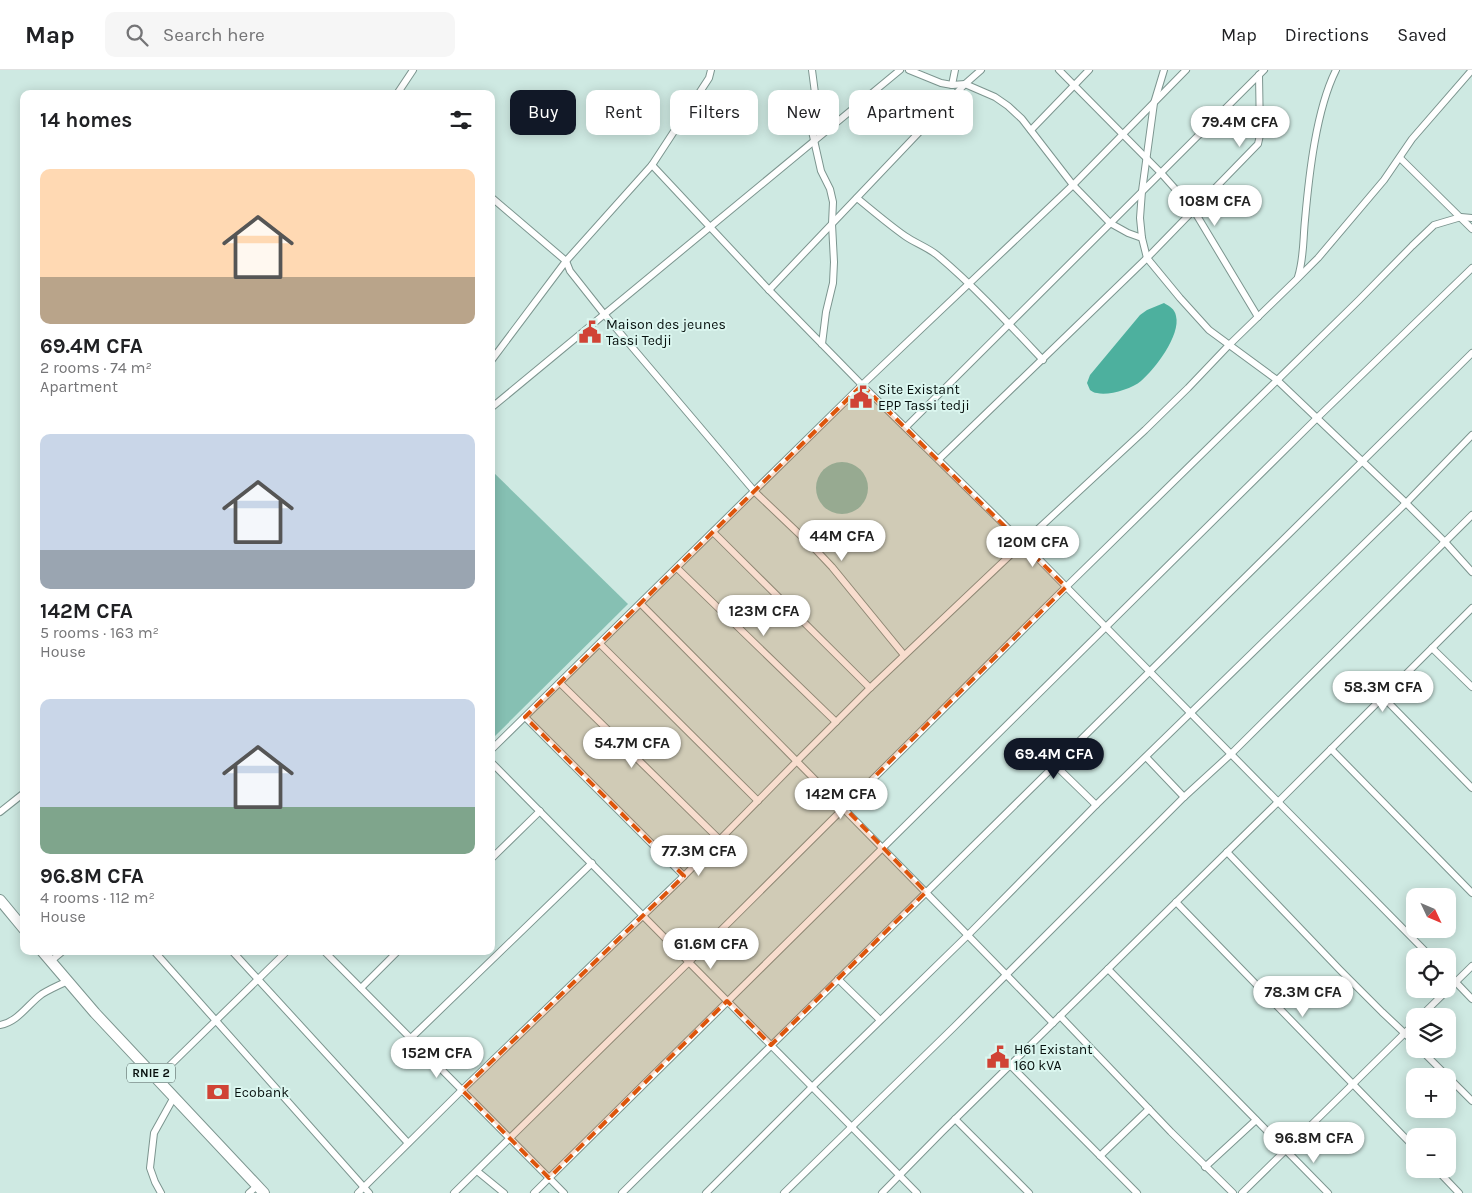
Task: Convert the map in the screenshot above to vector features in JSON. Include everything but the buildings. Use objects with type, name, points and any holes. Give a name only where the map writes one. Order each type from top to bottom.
[{"type":"main road","points":[[0,900],[20,924]]},
{"type":"main road","name":"RNIE 2","points":[[45,955],[95,1013],[174,1097],[257,1191]]},
{"type":"street","points":[[400,90],[413,70]]},
{"type":"street","points":[[495,356],[566,261],[652,165],[709,78],[711,70]]},
{"type":"street","points":[[812,70],[815,92],[808,110],[821,171],[830,189],[833,202],[833,283],[826,312],[822,344]]},
{"type":"street","points":[[495,405],[900,70]]},
{"type":"street","points":[[909,70],[930,80],[952,85],[965,84],[995,97],[1008,106],[1031,130],[1073,185],[1110,223],[1142,238]]},
{"type":"street","points":[[952,85],[955,70]]},
{"type":"street","points":[[770,290],[965,84],[981,70]]},
{"type":"street","points":[[1059,70],[1124,134],[1193,210],[1258,317]]},
{"type":"street","points":[[1031,130],[1089,70]]},
{"type":"street","points":[[1164,70],[1154,103],[1142,191],[1140,218],[1146,258],[1203,324],[1228,345],[1277,380],[1363,460],[1472,572]]},
{"type":"street","points":[[495,746],[714,533],[862,385],[1073,185],[1186,70]]},
{"type":"street","points":[[1297,279],[1302,264],[1308,187],[1316,136],[1328,84],[1336,70]]},
{"type":"street","points":[[358,1193],[462,1090],[644,916],[870,688],[1022,543],[1145,430],[1228,345],[1318,258],[1384,180],[1412,138],[1472,70]]},
{"type":"street","points":[[906,427],[1261,72]]},
{"type":"street","points":[[939,460],[1146,258],[1258,144],[1260,135],[1261,72]]},
{"type":"street","points":[[1400,158],[1472,229]]},
{"type":"street","points":[[652,165],[862,385],[1106,627],[1422,948]]},
{"type":"street","points":[[857,198],[900,232],[936,254],[969,284],[1043,360]]},
{"type":"street","points":[[495,200],[566,261],[573,275],[604,314],[755,492],[832,567],[904,655]]},
{"type":"street","points":[[454,1193],[1406,251],[1434,226],[1461,217],[1472,218]]},
{"type":"street","points":[[534,1193],[1317,418],[1472,268]]},
{"type":"street","points":[[622,1193],[1472,353]]},
{"type":"street","points":[[706,1193],[968,935],[1096,805],[1406,503],[1472,435]]},
{"type":"street","points":[[784,1193],[1472,515]]},
{"type":"street","points":[[714,533],[870,688]]},
{"type":"street","points":[[677,568],[836,722]]},
{"type":"street","points":[[641,604],[844,807],[882,849],[1054,1023]]},
{"type":"street","points":[[882,1193],[1472,608]]},
{"type":"street","points":[[600,644],[758,801]]},
{"type":"street","points":[[1432,648],[1472,687]]},
{"type":"street","points":[[560,683],[720,840]]},
{"type":"street","points":[[1383,697],[1472,788]]},
{"type":"street","points":[[525,717],[684,876]]},
{"type":"street","points":[[1331,749],[1472,893]]},
{"type":"street","points":[[1146,757],[1184,797]]},
{"type":"street","points":[[1055,765],[1096,805]]},
{"type":"street","points":[[495,766],[917,1193]]},
{"type":"street","points":[[0,812],[20,798]]},
{"type":"street","points":[[495,855],[540,811]]},
{"type":"street","points":[[1228,852],[1340,970],[1404,1033],[1242,1193]]},
{"type":"street","points":[[411,1038],[592,863]]},
{"type":"street","points":[[1176,902],[1406,1139]]},
{"type":"street","points":[[51,962],[59,955]]},
{"type":"street","points":[[157,955],[215,1021],[268,1077],[369,1193]]},
{"type":"street","points":[[236,955],[408,1144]]},
{"type":"street","points":[[156,1079],[283,955]]},
{"type":"street","points":[[328,955],[564,1193]]},
{"type":"street","points":[[361,988],[394,955]]},
{"type":"street","points":[[1472,966],[1456,982],[1472,999]]},
{"type":"street","points":[[1108,969],[1328,1193]]},
{"type":"street","points":[[838,979],[880,1020]]},
{"type":"street","points":[[0,1025],[16,1018],[43,994],[68,981]]},
{"type":"street","points":[[1429,1008],[1440,998]]},
{"type":"street","points":[[1060,1016],[1233,1193]]},
{"type":"street","points":[[1429,1058],[1472,1100]]},
{"type":"street","points":[[1010,1065],[1136,1193]]},
{"type":"street","points":[[162,1193],[155,1182],[150,1168],[154,1133],[174,1097]]},
{"type":"street","points":[[1100,1156],[1149,1109]]},
{"type":"street","points":[[955,1119],[1030,1193]]},
{"type":"street","points":[[1206,1167],[1256,1120]]},
{"type":"street","points":[[477,1171],[504,1193]]},
{"type":"street","points":[[1445,1178],[1460,1193]]},
{"type":"highlighted area","points":[[862,385],[1066,587],[844,807],[926,892],[771,1045],[727,1001],[549,1178],[462,1090],[684,876],[525,717]]},
{"type":"shaded area","points":[[1164,303],[1174,311],[1177,324],[1171,342],[1160,360],[1141,381],[1126,389],[1102,394],[1090,390],[1087,383],[1090,375],[1140,315]]},
{"type":"shaded area","points":[[842,462],[852,464],[860,470],[866,478],[868,488],[866,498],[860,506],[852,512],[842,514],[832,512],[824,506],[818,498],[816,488],[818,478],[824,470],[832,464]]},
{"type":"shaded area","points":[[495,474],[628,604],[495,736]]},
{"type":"place","name":"Maison des jeunes Tassi Tedji","points":[[590,332]]},
{"type":"place","name":"Site Existant EPP Tassi tedji","points":[[861,397]]},
{"type":"place","name":"H61 Existant 160 kVA","points":[[998,1057]]},
{"type":"place","name":"Ecobank","points":[[218,1092]]}]
